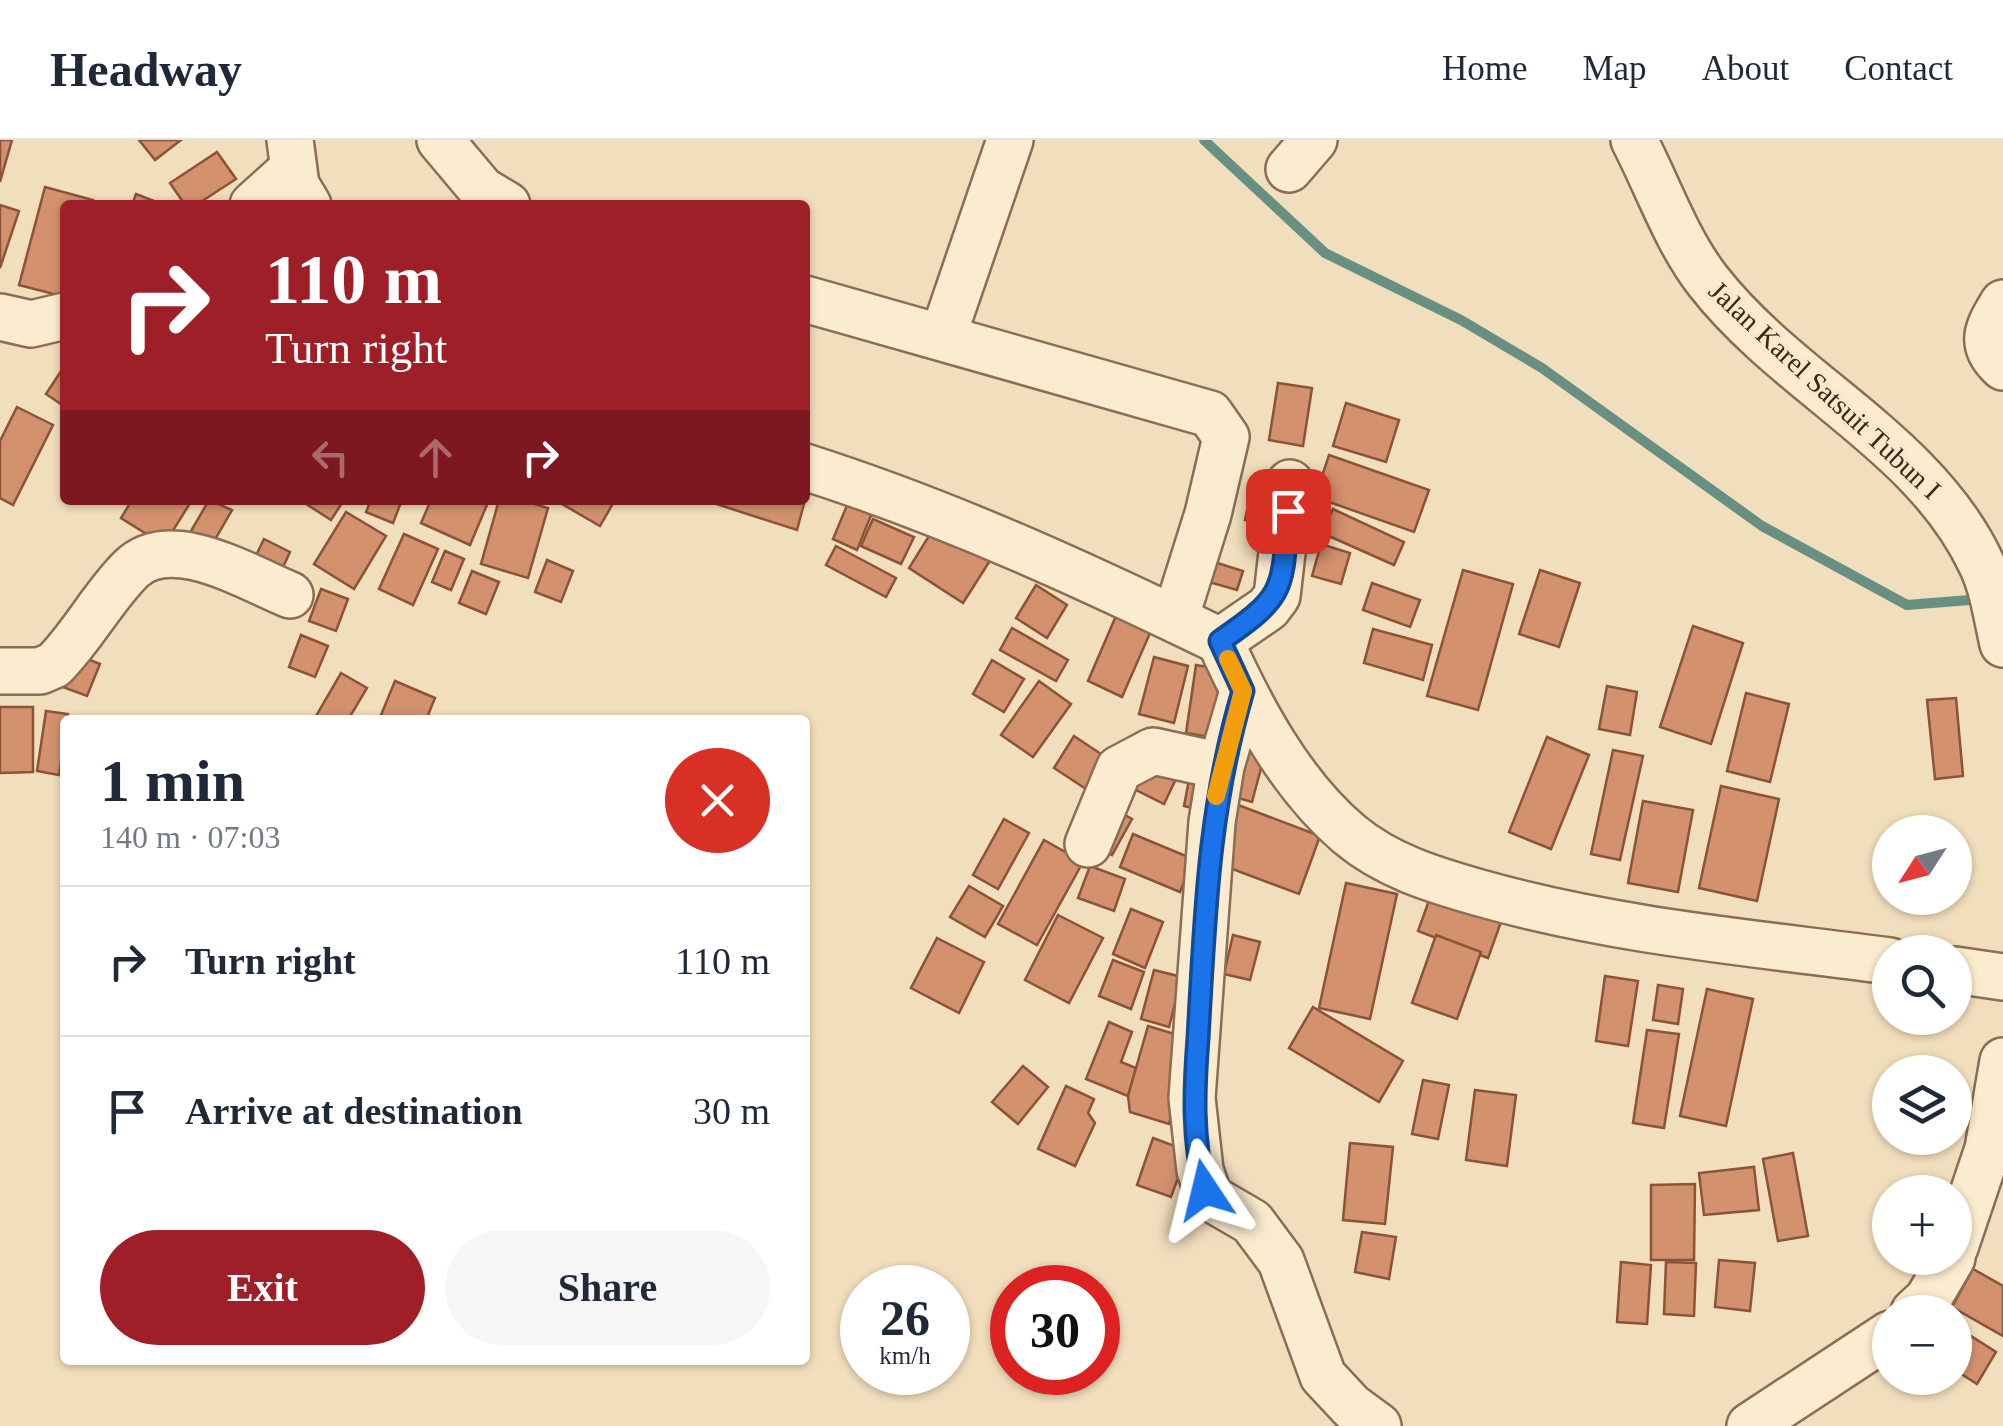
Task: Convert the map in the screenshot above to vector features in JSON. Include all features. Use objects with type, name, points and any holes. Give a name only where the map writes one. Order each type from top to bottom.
[{"type":"street","points":[[440,140],[482,190],[499,200]]},
{"type":"street","points":[[943,336],[1010,140]]},
{"type":"street","name":"Jalan Karel Satsuit Tubun I","points":[[1634,140],[1708,281],[1802,374],[1915,470],[1987,554],[2000,631]]},
{"type":"street","points":[[259,200],[297,171]]},
{"type":"street","points":[[810,300],[1210,414],[1226,437],[1208,514],[1175,619]]},
{"type":"street","points":[[2003,302],[1986,336],[1987,348],[2003,367]]},
{"type":"street","points":[[0,317],[31,324],[60,317]]},
{"type":"street","points":[[810,468],[984,531],[1220,641],[1243,691],[1308,794],[1351,836],[1411,872],[1582,918],[1684,937],[1872,959]]},
{"type":"street","points":[[1220,641],[1268,608],[1277,596],[1284,566],[1290,483]]},
{"type":"street","points":[[0,671],[40,672],[54,665],[131,569],[148,557],[164,553],[196,558],[290,595]]},
{"type":"street","points":[[1243,691],[1221,766],[1212,822],[1192,1098],[1200,1170],[1209,1196],[1252,1222],[1281,1261],[1323,1376],[1352,1407],[1378,1426]]},
{"type":"street","points":[[1088,844],[1119,769],[1153,750],[1221,766]]},
{"type":"street","points":[[1972,972],[2003,976]]},
{"type":"street","points":[[1972,1197],[1988,1149],[2003,1061]]},
{"type":"street","points":[[1750,1426],[1872,1346]]},
{"type":"building","points":[[0,140],[12,140],[0,182]]},
{"type":"building","points":[[139,140],[181,140],[155,160]]},
{"type":"building","points":[[217,152],[236,179],[204,200],[182,200],[170,183]]},
{"type":"building","points":[[45,187],[93,200],[60,200],[60,296],[19,285]]},
{"type":"building","points":[[0,205],[19,211],[0,268]]},
{"type":"building","points":[[60,373],[60,404],[46,394]]},
{"type":"building","points":[[1278,383],[1312,388],[1303,446],[1269,440]]},
{"type":"building","points":[[1346,403],[1399,420],[1386,462],[1333,446]]},
{"type":"building","points":[[17,407],[53,425],[13,505],[0,498],[0,441]]},
{"type":"building","points":[[1329,455],[1429,490],[1414,532],[1315,497]]},
{"type":"building","points":[[1254,478],[1279,483],[1270,525],[1245,520]]},
{"type":"building","points":[[848,503],[872,513],[857,550],[833,539]]},
{"type":"building","points":[[129,505],[189,505],[164,545],[121,518]]},
{"type":"building","points":[[206,505],[232,510],[213,543],[191,531]]},
{"type":"building","points":[[308,505],[341,505],[331,520]]},
{"type":"building","points":[[369,505],[400,505],[393,523],[366,512]]},
{"type":"building","points":[[429,505],[487,505],[470,545],[421,523]]},
{"type":"building","points":[[498,505],[548,508],[528,578],[481,564]]},
{"type":"building","points":[[564,505],[612,505],[600,526]]},
{"type":"building","points":[[720,505],[804,505],[797,530]]},
{"type":"building","points":[[1333,509],[1404,542],[1394,565],[1322,533]]},
{"type":"building","points":[[346,512],[386,536],[354,589],[314,564]]},
{"type":"building","points":[[873,519],[914,537],[901,564],[861,546]]},
{"type":"building","points":[[937,523],[991,559],[963,603],[909,568]]},
{"type":"building","points":[[404,534],[438,549],[413,605],[379,589]]},
{"type":"building","points":[[264,539],[290,552],[277,580],[250,568]]},
{"type":"building","points":[[1321,544],[1350,553],[1341,584],[1312,576]]},
{"type":"building","points":[[836,546],[896,578],[886,597],[826,565]]},
{"type":"building","points":[[445,551],[464,559],[451,590],[432,582]]},
{"type":"building","points":[[547,560],[573,571],[561,602],[535,592]]},
{"type":"building","points":[[1211,561],[1243,571],[1237,590],[1205,581]]},
{"type":"building","points":[[1463,570],[1513,584],[1478,710],[1427,696]]},
{"type":"building","points":[[1540,570],[1580,583],[1559,647],[1519,634]]},
{"type":"building","points":[[472,571],[499,582],[486,614],[459,603]]},
{"type":"building","points":[[1372,583],[1420,600],[1410,627],[1363,610]]},
{"type":"building","points":[[1036,585],[1067,605],[1047,638],[1016,618]]},
{"type":"building","points":[[321,589],[348,599],[336,631],[309,621]]},
{"type":"building","points":[[1119,609],[1154,624],[1122,697],[1088,681]]},
{"type":"building","points":[[1693,626],[1743,643],[1711,744],[1660,727]]},
{"type":"building","points":[[1012,628],[1068,660],[1056,681],[1000,650]]},
{"type":"building","points":[[1373,629],[1432,645],[1423,680],[1364,663]]},
{"type":"building","points":[[301,635],[328,646],[315,677],[289,667]]},
{"type":"building","points":[[73,653],[100,664],[87,696],[60,686]]},
{"type":"building","points":[[1154,657],[1188,666],[1174,723],[1139,714]]},
{"type":"building","points":[[992,660],[1024,679],[1004,712],[973,694]]},
{"type":"building","points":[[1196,665],[1226,670],[1216,738],[1186,733]]},
{"type":"building","points":[[341,673],[367,688],[351,715],[317,715]]},
{"type":"building","points":[[395,681],[435,698],[428,715],[381,715]]},
{"type":"building","points":[[1039,681],[1071,704],[1033,757],[1001,735]]},
{"type":"building","points":[[1607,686],[1637,692],[1630,735],[1599,729]]},
{"type":"building","points":[[1746,693],[1789,704],[1770,782],[1727,771]]},
{"type":"building","points":[[1956,698],[1963,776],[1935,779],[1927,700]]},
{"type":"building","points":[[0,707],[33,707],[33,772],[0,773]]},
{"type":"building","points":[[46,711],[68,714],[60,715],[59,775],[37,771]]},
{"type":"building","points":[[1074,736],[1107,758],[1086,789],[1054,768]]},
{"type":"building","points":[[1547,737],[1589,755],[1551,849],[1509,832]]},
{"type":"building","points":[[1152,746],[1184,762],[1164,804],[1130,787]]},
{"type":"building","points":[[1239,750],[1264,757],[1252,802],[1227,795]]},
{"type":"building","points":[[1613,750],[1643,756],[1620,860],[1591,854]]},
{"type":"building","points":[[1192,764],[1206,811],[1184,806]]},
{"type":"building","points":[[1721,786],[1779,799],[1757,901],[1699,888]]},
{"type":"building","points":[[1643,801],[1693,810],[1678,892],[1628,883]]},
{"type":"building","points":[[1233,803],[1320,836],[1299,894],[1211,861]]},
{"type":"building","points":[[1112,808],[1132,819],[1112,855],[1092,844]]},
{"type":"building","points":[[1004,819],[1029,833],[998,889],[973,875]]},
{"type":"building","points":[[1133,834],[1193,859],[1180,892],[1120,867]]},
{"type":"building","points":[[1044,840],[1083,862],[1037,945],[998,924]]},
{"type":"building","points":[[1090,866],[1125,879],[1114,911],[1078,898]]},
{"type":"building","points":[[1346,883],[1397,894],[1370,1019],[1319,1008]]},
{"type":"building","points":[[969,886],[1003,906],[985,937],[950,917]]},
{"type":"building","points":[[1467,894],[1496,903],[1485,940],[1455,932]]},
{"type":"building","points":[[1431,895],[1501,922],[1488,958],[1418,931]]},
{"type":"building","points":[[1131,909],[1163,922],[1145,968],[1113,954]]},
{"type":"building","points":[[1058,915],[1103,938],[1069,1003],[1025,980]]},
{"type":"building","points":[[1233,935],[1260,942],[1250,980],[1224,974]]},
{"type":"building","points":[[1436,935],[1481,952],[1457,1019],[1412,1003]]},
{"type":"building","points":[[937,938],[984,962],[959,1013],[911,988]]},
{"type":"building","points":[[1113,960],[1144,972],[1131,1009],[1099,996]]},
{"type":"building","points":[[1154,970],[1182,977],[1169,1027],[1141,1019]]},
{"type":"building","points":[[1605,976],[1638,981],[1628,1046],[1596,1041]]},
{"type":"building","points":[[1658,985],[1683,989],[1678,1024],[1653,1020]]},
{"type":"building","points":[[1707,989],[1753,999],[1726,1126],[1680,1116]]},
{"type":"building","points":[[1313,1007],[1403,1061],[1379,1102],[1289,1048]]},
{"type":"building","points":[[1109,1022],[1132,1032],[1121,1062],[1136,1068],[1128,1096],[1086,1079]]},
{"type":"building","points":[[1148,1026],[1178,1035],[1190,1048],[1169,1124],[1130,1112],[1128,1096]]},
{"type":"building","points":[[1647,1030],[1679,1034],[1664,1128],[1633,1123]]},
{"type":"building","points":[[1023,1066],[1048,1087],[1018,1124],[992,1102]]},
{"type":"building","points":[[1423,1080],[1449,1085],[1438,1139],[1412,1134]]},
{"type":"building","points":[[1066,1086],[1094,1099],[1088,1113],[1095,1123],[1075,1166],[1038,1149]]},
{"type":"building","points":[[1475,1090],[1516,1095],[1507,1166],[1466,1160]]},
{"type":"building","points":[[1153,1138],[1188,1151],[1171,1197],[1137,1185]]},
{"type":"building","points":[[1350,1143],[1393,1147],[1385,1224],[1343,1220]]},
{"type":"building","points":[[1793,1153],[1808,1236],[1778,1241],[1763,1159]]},
{"type":"building","points":[[1754,1167],[1759,1210],[1704,1215],[1699,1173]]},
{"type":"building","points":[[1695,1184],[1694,1260],[1651,1260],[1651,1185]]},
{"type":"building","points":[[1362,1232],[1396,1237],[1389,1279],[1355,1272]]},
{"type":"building","points":[[1719,1260],[1755,1263],[1750,1311],[1715,1307]]},
{"type":"building","points":[[1621,1262],[1651,1265],[1647,1324],[1617,1322]]},
{"type":"building","points":[[1666,1262],[1696,1263],[1694,1316],[1664,1314]]},
{"type":"building","points":[[1972,1271],[2003,1286],[2003,1336],[1972,1318],[1972,1295],[1959,1295]]},
{"type":"building","points":[[1972,1337],[1996,1352],[1977,1384],[1972,1381]]},
{"type":"waterway","points":[[1204,140],[1325,253],[1461,320],[1542,368],[1762,526],[1907,605],[1982,599]]},
{"type":"slow traffic","points":[[1216,796],[1243,691],[1228,659]]},
{"type":"route","points":[[1205,1190],[1192,1098],[1197,1000],[1212,822],[1221,766],[1243,691],[1220,641],[1268,608],[1277,596],[1284,566],[1288,511]]}]
